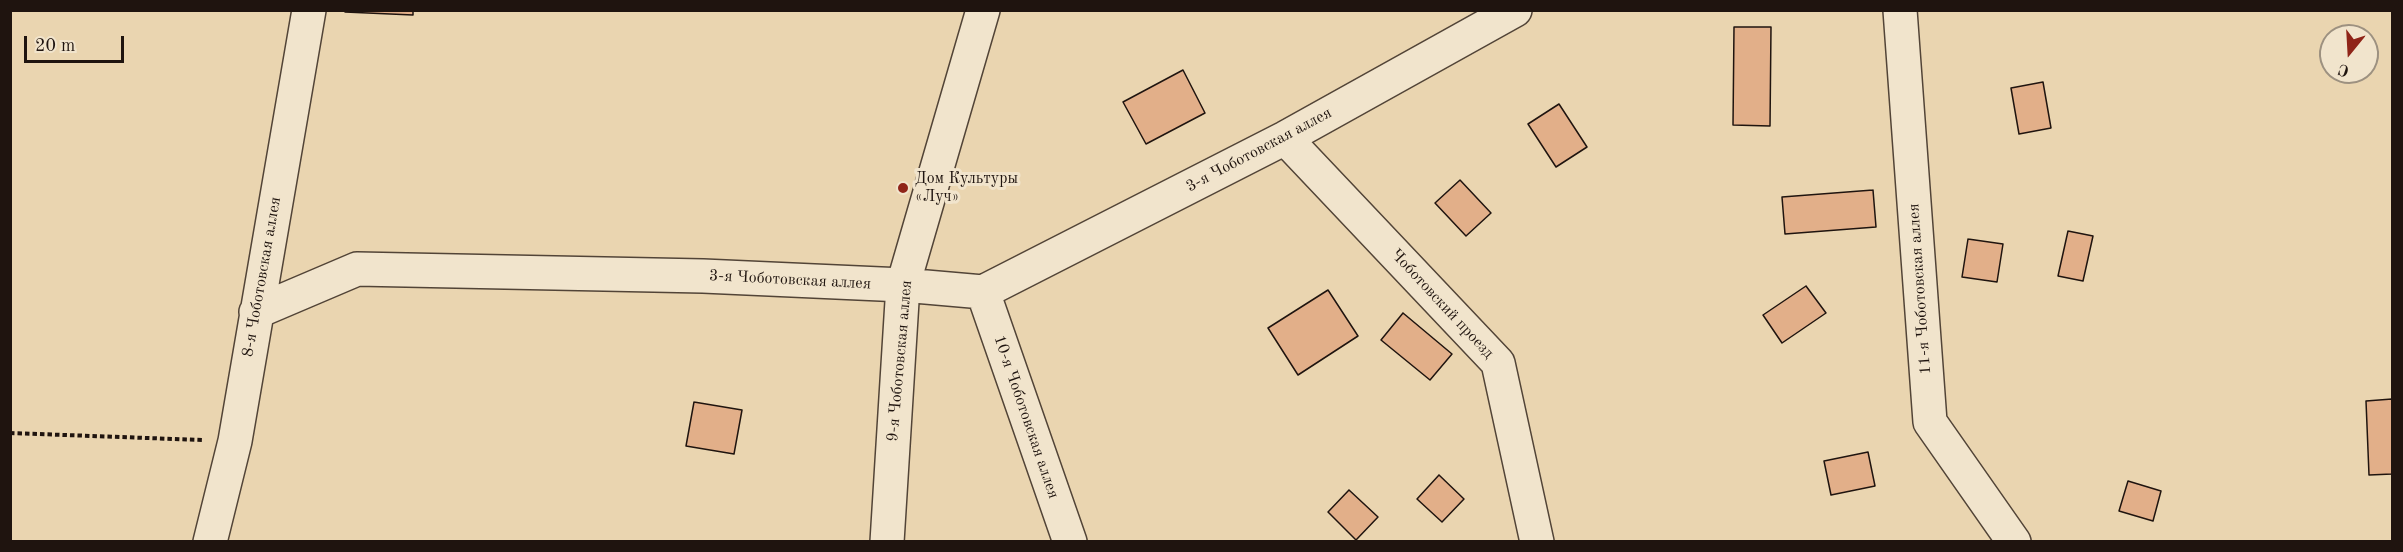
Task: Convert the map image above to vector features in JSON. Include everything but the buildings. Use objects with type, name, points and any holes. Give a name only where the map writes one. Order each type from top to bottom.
[{"type":"street","name":"8-я Чоботовская аллея","points":[[210,542],[235,441],[309,10]]},
{"type":"street","name":"9-я Чоботовская аллея","points":[[887,542],[903,285],[983,10]]},
{"type":"street","name":"3-я Чоботовская аллея","points":[[256,312],[357,269],[703,276],[903,285],[982,292],[1286,138],[1515,10]]},
{"type":"street","name":"11-я Чоботовская аллея","points":[[1900,10],[1930,422],[2014,542]]},
{"type":"street","name":"Чоботовский проезд","points":[[1286,138],[1498,363],[1537,542]]},
{"type":"street","name":"10-я Чоботовская аллея","points":[[982,292],[1070,542]]},
{"type":"path","points":[[10,433],[235,441]]},
{"type":"place","name":"Дом Культуры «Луч»","points":[[903,188]]}]
